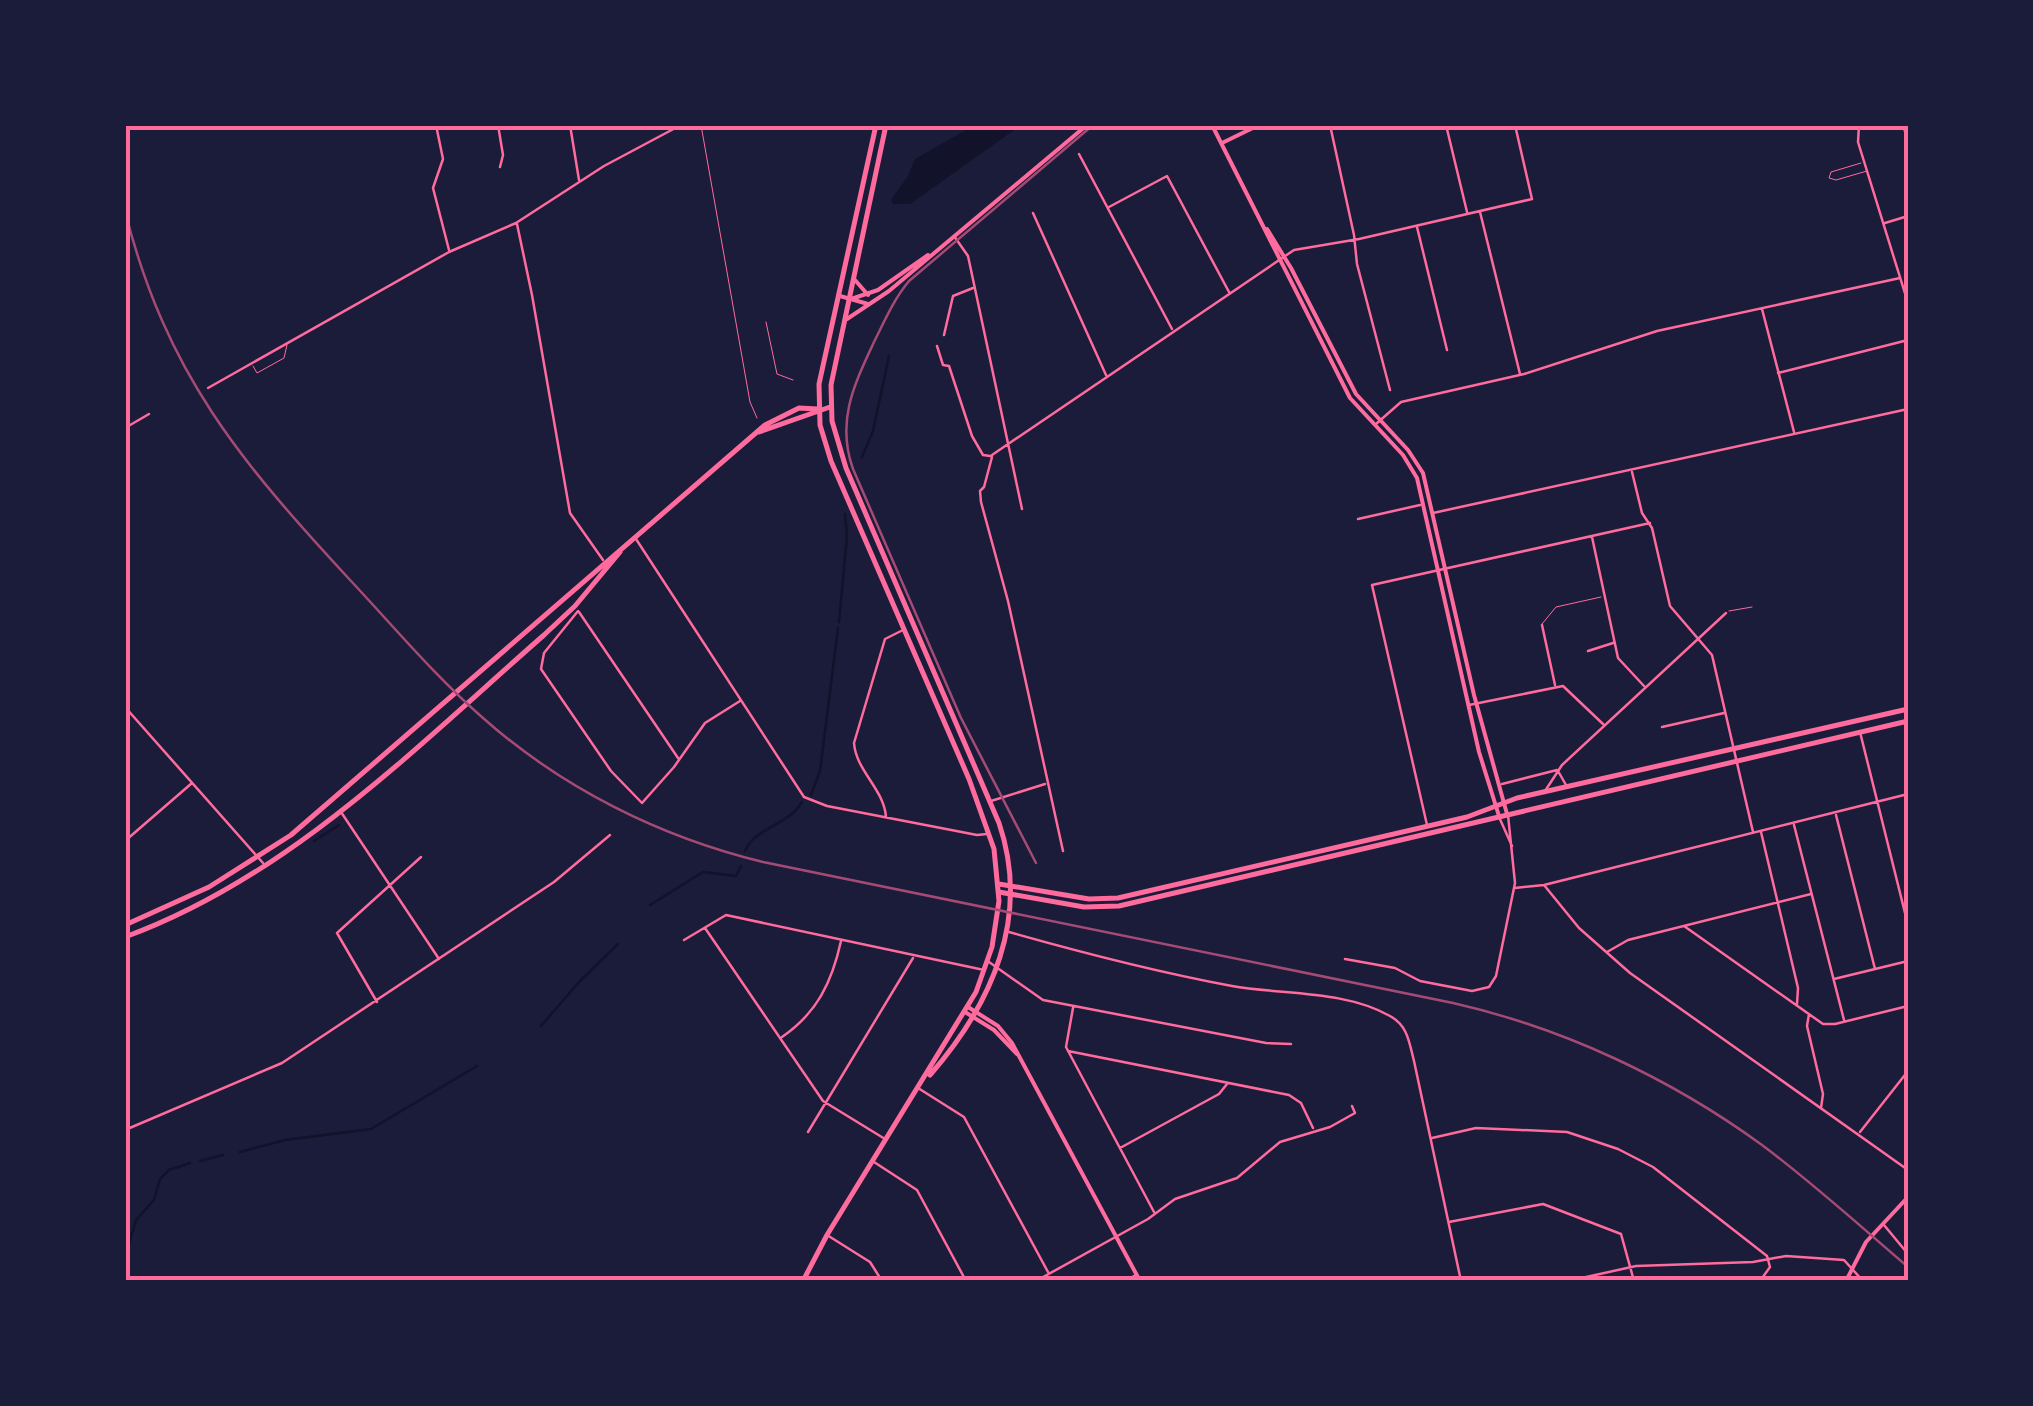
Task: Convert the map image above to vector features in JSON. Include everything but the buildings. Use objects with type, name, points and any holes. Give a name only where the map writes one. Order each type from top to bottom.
[{"type":"main road","points":[[804,1281],[827,1235],[967,1009],[988,962],[998,918],[999,884],[989,834],[826,448],[820,425],[818,389],[876,125]]},
{"type":"main road","points":[[886,125],[847,319],[832,374],[830,407],[846,468],[990,802],[1006,846],[1011,890],[998,970],[948,1054],[918,1088]]},
{"type":"main road","points":[[125,925],[191,897],[259,858],[318,814],[764,425],[799,408],[818,389]]},
{"type":"main road","points":[[799,408],[830,407]]},
{"type":"main road","points":[[759,432],[818,409]]},
{"type":"main road","points":[[800,417],[820,425]]},
{"type":"main road","points":[[125,937],[193,908],[265,867],[340,810],[576,608],[620,552]]},
{"type":"main road","points":[[999,892],[1118,898],[1467,817],[1544,792],[1908,709]]},
{"type":"main road","points":[[999,884],[1089,908],[1119,906],[1908,721]]},
{"type":"street","points":[[436,125],[443,159],[433,188],[449,252]]},
{"type":"street","points":[[498,125],[500,167]]},
{"type":"street","points":[[570,125],[579,182]]},
{"type":"street","points":[[208,388],[449,252],[516,223],[579,182],[681,125]]},
{"type":"street","points":[[701,125],[750,404],[756,418]]},
{"type":"street","points":[[847,319],[890,291],[1086,125]]},
{"type":"street","points":[[1212,125],[1356,394],[1417,462],[1426,482],[1507,814],[1515,888],[1496,976],[1483,990],[1420,981],[1395,968],[1345,959]]},
{"type":"street","points":[[1222,144],[1259,125]]},
{"type":"street","points":[[1330,125],[1357,264],[1390,390]]},
{"type":"street","points":[[1446,125],[1467,214]]},
{"type":"street","points":[[937,346],[943,365],[949,366],[974,440],[984,455],[992,455],[1229,292],[1300,248],[1355,240],[1533,198],[1516,125]]},
{"type":"street","points":[[1859,125],[1856,134],[1866,171],[1908,302]]},
{"type":"street","points":[[1903,125],[1907,139]]},
{"type":"street","points":[[1079,154],[1173,332]]},
{"type":"street","points":[[1864,162],[1833,171],[1829,176],[1834,181],[1866,171]]},
{"type":"street","points":[[1108,208],[1166,176],[1229,292]]},
{"type":"street","points":[[1480,210],[1520,374]]},
{"type":"street","points":[[1032,213],[1106,376]]},
{"type":"street","points":[[1884,224],[1908,216]]},
{"type":"street","points":[[516,223],[570,513],[604,562]]},
{"type":"street","points":[[1417,225],[1448,350]]},
{"type":"street","points":[[953,235],[968,254],[1022,509]]},
{"type":"street","points":[[851,299],[883,288],[931,254]]},
{"type":"street","points":[[1281,258],[1350,398],[1409,463],[1427,515],[1478,752],[1512,848]]},
{"type":"street","points":[[1374,425],[1402,402],[1520,374],[1658,331],[1900,278]]},
{"type":"street","points":[[855,280],[868,294]]},
{"type":"street","points":[[944,335],[954,296],[975,287]]},
{"type":"street","points":[[840,296],[868,304]]},
{"type":"street","points":[[1761,308],[1794,434]]},
{"type":"street","points":[[766,322],[777,374],[793,380]]},
{"type":"street","points":[[1778,372],[1908,340]]},
{"type":"street","points":[[252,363],[257,373],[285,358],[287,343]]},
{"type":"street","points":[[1427,515],[1908,409]]},
{"type":"street","points":[[125,428],[149,414]]},
{"type":"street","points":[[992,455],[980,491],[981,502],[1014,627],[1063,851]]},
{"type":"street","points":[[1632,470],[1642,513],[1650,523],[1670,606],[1712,655],[1754,833]]},
{"type":"street","points":[[1358,520],[1424,504]]},
{"type":"street","points":[[1427,826],[1372,585],[1650,523]]},
{"type":"street","points":[[1591,536],[1619,660],[1645,687]]},
{"type":"street","points":[[636,538],[804,798],[827,806],[977,835],[989,834]]},
{"type":"street","points":[[1556,686],[1542,624],[1556,608],[1604,596]]},
{"type":"street","points":[[1544,792],[1558,769],[1697,636],[1726,612],[1752,607]]},
{"type":"street","points":[[679,760],[576,608],[562,635],[545,651],[541,669],[614,775],[642,803],[679,760],[705,723],[740,701]]},
{"type":"street","points":[[886,817],[882,800],[855,754],[854,743],[885,639],[904,629]]},
{"type":"street","points":[[1588,651],[1615,643]]},
{"type":"street","points":[[1469,705],[1556,686],[1568,688],[1604,726]]},
{"type":"street","points":[[125,706],[265,867]]},
{"type":"street","points":[[1662,727],[1726,713]]},
{"type":"street","points":[[1860,732],[1908,925]]},
{"type":"street","points":[[1500,788],[1558,769]]},
{"type":"street","points":[[1558,769],[1560,780],[1570,786]]},
{"type":"street","points":[[125,841],[192,783]]},
{"type":"street","points":[[990,802],[1046,784]]},
{"type":"street","points":[[1500,788],[1516,799]]},
{"type":"street","points":[[1515,888],[1544,885],[1908,794]]},
{"type":"street","points":[[340,810],[439,959]]},
{"type":"street","points":[[1835,813],[1875,969]]},
{"type":"street","points":[[1794,824],[1844,1022]]},
{"type":"street","points":[[1761,832],[1798,988],[1796,1005]]},
{"type":"street","points":[[125,1130],[282,1063],[554,882],[610,836]]},
{"type":"street","points":[[377,1002],[337,934],[421,856]]},
{"type":"street","points":[[1544,885],[1579,928],[1606,953],[1908,1170]]},
{"type":"street","points":[[1606,953],[1628,940],[1811,894]]},
{"type":"street","points":[[684,940],[726,914],[985,970]]},
{"type":"street","points":[[1684,926],[1828,1025],[1908,1006]]},
{"type":"street","points":[[704,927],[825,1103],[886,1139]]},
{"type":"street","points":[[1007,932],[1142,968],[1239,987],[1356,1003],[1378,1010],[1405,1029],[1461,1281]]},
{"type":"street","points":[[780,1039],[804,1022],[831,981],[841,940]]},
{"type":"street","points":[[808,1132],[913,955]]},
{"type":"street","points":[[1832,980],[1908,961]]},
{"type":"street","points":[[988,962],[1043,1000],[1266,1043],[1291,1044]]},
{"type":"street","points":[[1073,1006],[1065,1044],[1155,1214]]},
{"type":"street","points":[[967,1009],[1020,1058],[1140,1281]]},
{"type":"street","points":[[1809,1014],[1807,1026],[1823,1097],[1821,1109]]},
{"type":"street","points":[[1068,1051],[1294,1097],[1314,1131]]},
{"type":"street","points":[[1860,1133],[1908,1071]]},
{"type":"street","points":[[1120,1148],[1219,1094],[1228,1082]]},
{"type":"street","points":[[918,1088],[966,1119],[1049,1274]]},
{"type":"street","points":[[1036,1281],[1184,1195],[1232,1181],[1275,1146],[1356,1114],[1352,1106]]},
{"type":"street","points":[[1430,1138],[1476,1128],[1567,1132],[1625,1151],[1653,1167],[1770,1260]]},
{"type":"street","points":[[872,1162],[919,1192],[966,1281]]},
{"type":"street","points":[[1846,1281],[1866,1242],[1908,1196]]},
{"type":"street","points":[[1447,1223],[1543,1204],[1621,1234],[1634,1281]]},
{"type":"street","points":[[1883,1224],[1908,1254]]},
{"type":"street","points":[[827,1235],[870,1262],[882,1281]]},
{"type":"street","points":[[1568,1281],[1631,1266],[1788,1256],[1844,1260],[1863,1281]]},
{"type":"street","points":[[1760,1281],[1770,1260]]},
{"type":"street","points":[[1124,1281],[1137,1274]]},
{"type":"shaded area","points":[[975,125],[1021,125],[910,204],[893,204],[891,200],[915,159]]},
{"type":"waterway","points":[[862,457],[873,431],[889,356]]},
{"type":"waterway","points":[[839,622],[847,536],[845,514]]},
{"type":"waterway","points":[[811,795],[820,771],[838,628]]},
{"type":"waterway","points":[[745,851],[756,837],[789,816],[802,802]]},
{"type":"waterway","points":[[320,837],[339,825]]},
{"type":"waterway","points":[[650,905],[703,872],[736,876],[741,866]]},
{"type":"waterway","points":[[541,1026],[618,944]]},
{"type":"waterway","points":[[240,1152],[285,1140],[371,1129],[477,1066]]},
{"type":"waterway","points":[[200,1161],[223,1155]]},
{"type":"waterway","points":[[129,1244],[136,1220],[154,1200],[160,1179],[169,1170],[190,1163]]},
{"type":"waterway","points":[[125,1265],[127,1250]]},
{"type":"tram line","points":[[1036,863],[961,718],[853,469],[847,419],[854,388],[867,358],[909,281],[1093,125]]},
{"type":"railway","points":[[125,211],[162,321],[212,412],[242,455],[311,538],[448,685],[513,743],[579,788],[687,839],[763,862],[1453,1003],[1535,1026],[1653,1077],[1727,1121],[1800,1174],[1908,1267]]}]
